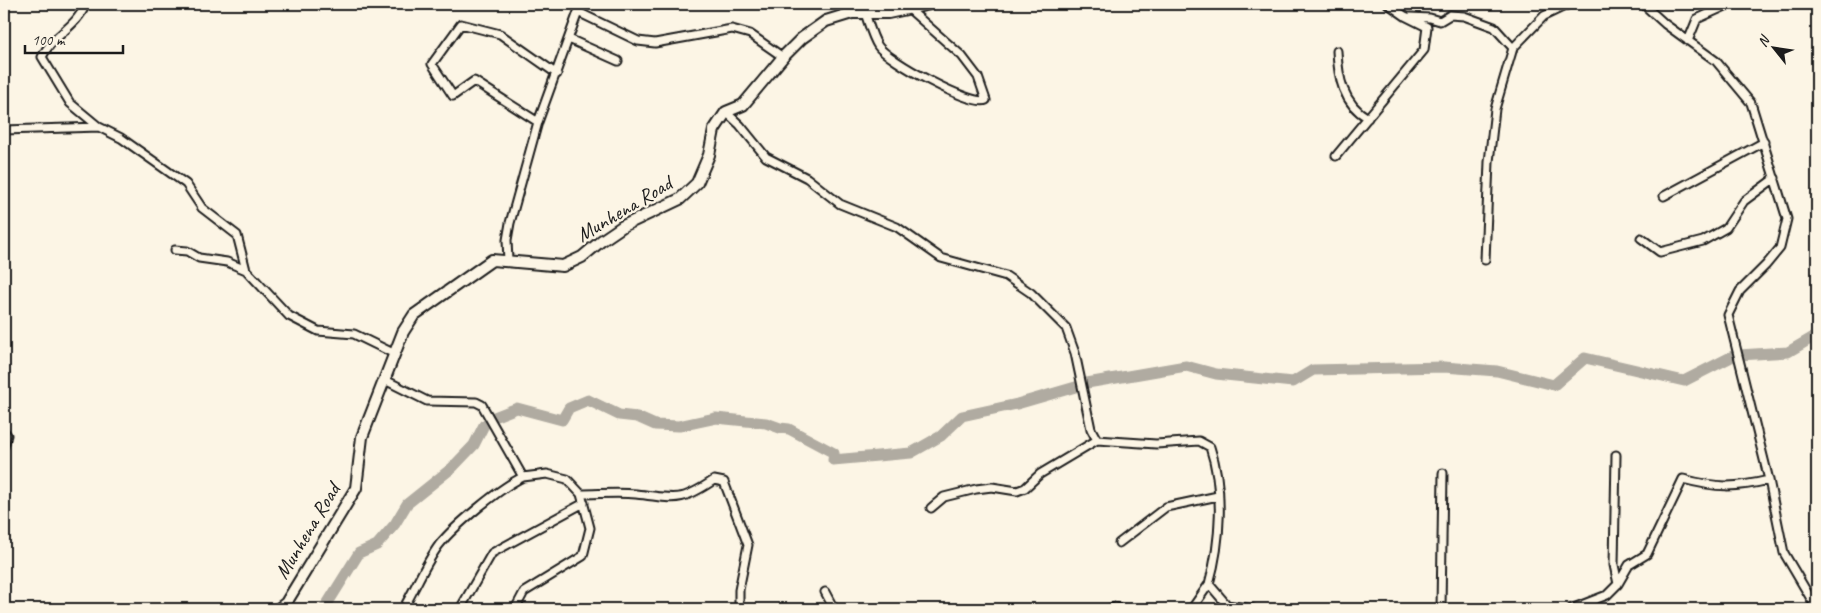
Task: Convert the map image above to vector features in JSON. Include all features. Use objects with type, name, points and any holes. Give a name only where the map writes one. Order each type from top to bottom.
[{"type":"street","points":[[86,4],[80,17],[47,48],[42,58],[70,103],[99,127],[121,138],[186,184],[202,208],[237,235],[246,270]]},
{"type":"street","points":[[508,261],[507,240],[510,223],[538,122],[578,12],[583,4]]},
{"type":"street","points":[[930,4],[888,13],[852,13],[826,21],[802,38],[783,57],[744,105],[726,112],[740,125],[766,157],[807,178],[840,204],[897,228],[941,258],[1006,276],[1032,293],[1066,328],[1077,363],[1091,430],[1097,440]]},
{"type":"street","points":[[1336,156],[1424,50],[1427,27],[1405,16],[1388,4]]},
{"type":"street","points":[[1485,260],[1489,162],[1495,109],[1513,48],[1544,16],[1569,4]]},
{"type":"street","points":[[1643,4],[1665,24],[1716,61],[1751,102],[1787,219],[1780,248],[1740,291],[1728,315],[1769,480],[1784,553],[1817,609]]},
{"type":"street","points":[[1688,41],[1697,19],[1730,4]]},
{"type":"street","points":[[865,13],[878,47],[890,56],[927,80],[962,98],[982,102],[986,100],[978,77],[962,56],[909,9]]},
{"type":"street","points":[[578,12],[638,41],[655,43],[732,29],[750,34],[783,57]]},
{"type":"street","points":[[1405,16],[1430,18],[1440,22],[1450,15],[1464,16],[1494,27],[1513,48]]},
{"type":"street","points":[[538,122],[474,80],[453,96],[432,64],[461,24],[500,34],[557,74]]},
{"type":"street","points":[[569,39],[618,61]]},
{"type":"street","points":[[1337,51],[1338,72],[1344,91],[1356,111],[1368,118]]},
{"type":"street","name":"Munhena Road","points":[[278,609],[286,603],[356,488],[362,436],[403,332],[414,315],[492,260],[563,266],[582,257],[600,240],[623,226],[680,200],[696,183],[709,155],[714,130],[726,112]]},
{"type":"street","points":[[4,130],[99,127]]},
{"type":"street","points":[[1664,196],[1764,142]]},
{"type":"street","points":[[1640,238],[1660,252],[1703,241],[1726,228],[1744,202],[1775,178]]},
{"type":"street","points":[[175,250],[187,251],[199,258],[228,262],[246,270],[289,316],[318,331],[354,334],[395,354]]},
{"type":"street","points":[[384,380],[427,402],[476,402],[482,405],[523,477]]},
{"type":"street","points":[[4,431],[6,435],[4,446]]},
{"type":"street","points":[[931,508],[944,497],[976,489],[992,487],[1017,491],[1025,488],[1040,474],[1097,440],[1156,444],[1199,441],[1210,447],[1213,455],[1218,496],[1216,558],[1209,584],[1193,607],[1188,609]]},
{"type":"street","points":[[1616,454],[1614,565],[1618,584]]},
{"type":"street","points":[[1441,609],[1442,473]]},
{"type":"street","points":[[403,609],[439,545],[480,506],[512,482],[523,477],[547,474],[567,479],[581,494],[590,528],[584,556],[524,592],[515,609]]},
{"type":"street","points":[[1572,609],[1607,595],[1618,584],[1629,565],[1647,554],[1683,479],[1702,484],[1730,487],[1740,487],[1769,480]]},
{"type":"street","points":[[581,494],[636,494],[669,499],[693,494],[714,480],[724,482],[748,545],[739,590],[739,609]]},
{"type":"street","points":[[1119,543],[1166,507],[1218,496]]},
{"type":"street","points":[[460,609],[492,553],[584,503]]},
{"type":"street","points":[[1209,584],[1227,607],[1253,609]]},
{"type":"street","points":[[825,592],[834,609]]},
{"type":"street","points":[[1109,609],[1115,607],[1124,609]]},
{"type":"waterway","points":[[1739,355],[1788,352],[1817,335]]},
{"type":"waterway","points":[[1087,383],[1186,366],[1216,374],[1293,382],[1313,370],[1444,367],[1497,371],[1554,385],[1585,358],[1684,381],[1733,356]]},
{"type":"waterway","points":[[494,417],[517,408],[562,420],[569,408],[588,400],[619,415],[637,417],[655,425],[679,426],[716,418],[766,423],[789,429],[834,453],[833,460],[911,453],[941,436],[962,416],[1017,404],[1079,386]]},
{"type":"waterway","points":[[324,609],[359,553],[377,545],[395,524],[407,504],[452,468],[474,445],[484,425]]}]
